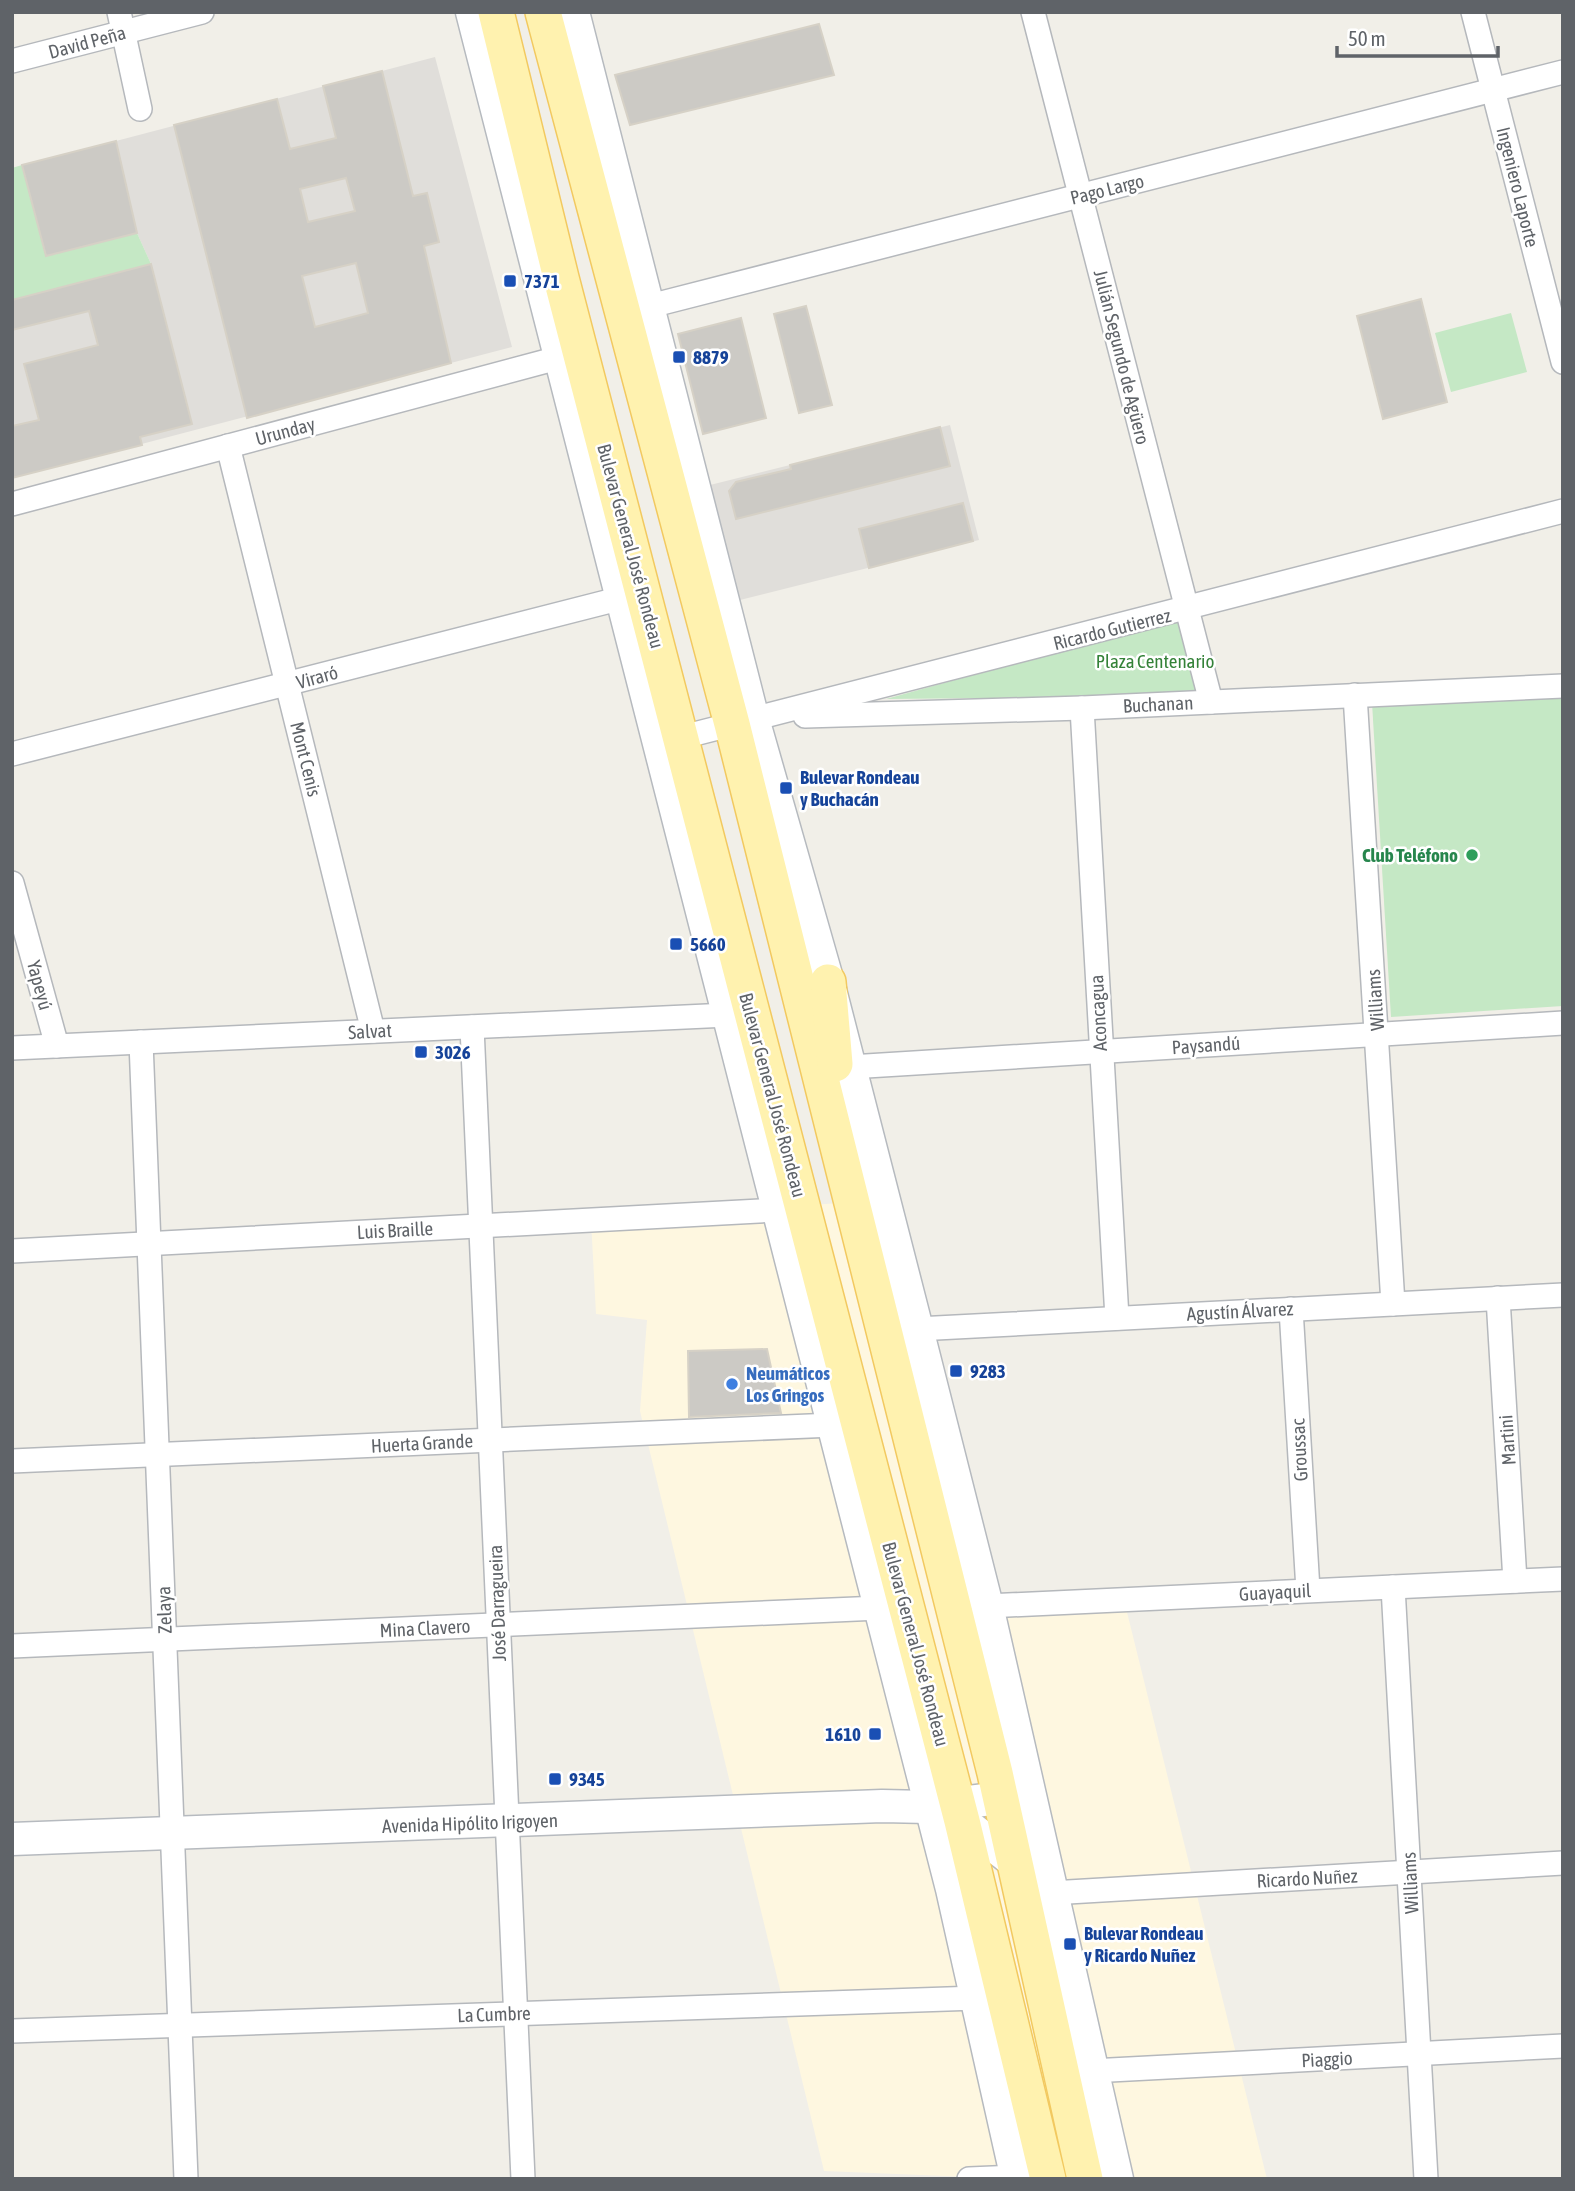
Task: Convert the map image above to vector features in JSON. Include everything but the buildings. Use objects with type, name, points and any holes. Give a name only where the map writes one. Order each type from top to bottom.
[{"type":"main road","name":"Bulevar General José Rondeau","points":[[472,12],[558,358],[622,598],[670,740],[866,1455],[949,1810],[1027,2178]]},
{"type":"main road","name":"Bulevar General José Rondeau","points":[[496,12],[670,740],[728,1015],[777,1210],[879,1608],[949,1810]]},
{"type":"main road","points":[[543,12],[743,721],[828,982],[917,1329],[987,1606],[1014,1796],[1012,1859]]},
{"type":"main road","points":[[573,12],[650,306],[846,1179],[1014,1796],[1036,1896],[1086,2179]]},
{"type":"main road","points":[[561,278],[581,440]]},
{"type":"main road","points":[[828,982],[846,1179]]},
{"type":"main road","points":[[860,1531],[866,1455]]},
{"type":"main road","name":"Avenida Hipólito Irigoyen","points":[[12,1839],[882,1806],[949,1810],[1014,1796]]},
{"type":"main road","points":[[949,1810],[1012,1859],[1036,1896],[1091,2071],[1117,2179]]},
{"type":"main road","points":[[971,1915],[1036,1896]]},
{"type":"main road","name":"Bulevar General José Rondeau","points":[[971,1915],[976,1998],[1027,2178]]},
{"type":"street","name":"David Peña","points":[[12,61],[122,22],[202,12]]},
{"type":"street","name":"Julián Segundo de Agüero","points":[[1033,12],[1211,702]]},
{"type":"street","name":"Ingeniero Laporte","points":[[1473,12],[1563,362]]},
{"type":"street","points":[[122,22],[140,109]]},
{"type":"street","name":"Pago Largo","points":[[650,306],[1563,72]]},
{"type":"street","name":"Urunday","points":[[12,504],[558,358]]},
{"type":"street","name":"Mont Cenis","points":[[228,446],[373,1031]]},
{"type":"street","name":"Ricardo Gutierrez","points":[[670,740],[743,721],[845,705],[1187,610],[1563,511]]},
{"type":"street","name":"Viraró","points":[[12,754],[622,598]]},
{"type":"street","name":"Buchanan","points":[[845,705],[1082,708],[1563,686]]},
{"type":"street","name":"Williams","points":[[1355,695],[1393,1304]]},
{"type":"street","name":"Aconcagua","points":[[1082,708],[1117,1318]]},
{"type":"street","name":"Yapeyú","points":[[12,883],[57,1046]]},
{"type":"street","name":"Salvat","points":[[12,1048],[728,1015]]},
{"type":"street","name":"Paysandú","points":[[850,1067],[1563,1023]]},
{"type":"street","name":"José Darragueira","points":[[472,1027],[523,2179]]},
{"type":"street","name":"Zelaya","points":[[141,1042],[186,2179]]},
{"type":"street","name":"Luis Braille","points":[[12,1251],[777,1210]]},
{"type":"street","name":"Agustín Álvarez","points":[[917,1329],[1563,1295]]},
{"type":"street","name":"Martini","points":[[1498,1298],[1515,1581]]},
{"type":"street","name":"Groussac","points":[[1291,1309],[1308,1590]]},
{"type":"street","name":"Huerta Grande","points":[[12,1461],[833,1425]]},
{"type":"street","name":"Guayaquil","points":[[987,1606],[1563,1579]]},
{"type":"street","name":"Williams","points":[[1393,1587],[1426,2179]]},
{"type":"street","name":"Mina Clavero","points":[[12,1646],[879,1608]]},
{"type":"street","name":"Ricardo Nuñez","points":[[1036,1896],[1563,1863]]},
{"type":"street","name":"La Cumbre","points":[[12,2031],[976,1998]]},
{"type":"street","name":"Piaggio","points":[[1091,2071],[1563,2046]]},
{"type":"street","points":[[969,2179],[1027,2178]]},
{"type":"shaded area","points":[[435,57],[512,347],[12,478],[12,300],[151,264],[137,233],[116,141]]},
{"type":"shaded area","points":[[950,425],[979,540],[736,601],[706,486]]},
{"type":"shaded area","points":[[884,1200],[987,1606],[1124,1600],[1267,2179],[1019,2179],[824,2171],[640,1411],[647,1320],[596,1314],[591,1220]]},
{"type":"green space","points":[[22,165],[137,233],[151,264],[12,300],[12,168]]},
{"type":"green space","points":[[1511,313],[1527,372],[1451,392],[1435,333]]},
{"type":"green space","name":"Plaza Centenario","points":[[1182,617],[1202,696],[886,699]]},
{"type":"green space","name":"Club Teléfono","points":[[1563,693],[1563,1006],[1391,1017],[1372,703]]},
{"type":"place","name":"7371","points":[[510,281]]},
{"type":"place","name":"8879","points":[[679,357]]},
{"type":"place","name":"Bulevar Rondeau y Buchacán","points":[[786,788]]},
{"type":"place","name":"Club Teléfono","points":[[1472,855]]},
{"type":"place","name":"5660","points":[[676,944]]},
{"type":"place","name":"3026","points":[[421,1052]]},
{"type":"place","name":"9283","points":[[956,1371]]},
{"type":"place","name":"Neumáticos Los Gringos","points":[[732,1384]]},
{"type":"place","name":"1610","points":[[875,1734]]},
{"type":"place","name":"9345","points":[[555,1779]]},
{"type":"place","name":"Bulevar Rondeau y Ricardo Nuñez","points":[[1070,1944]]}]
